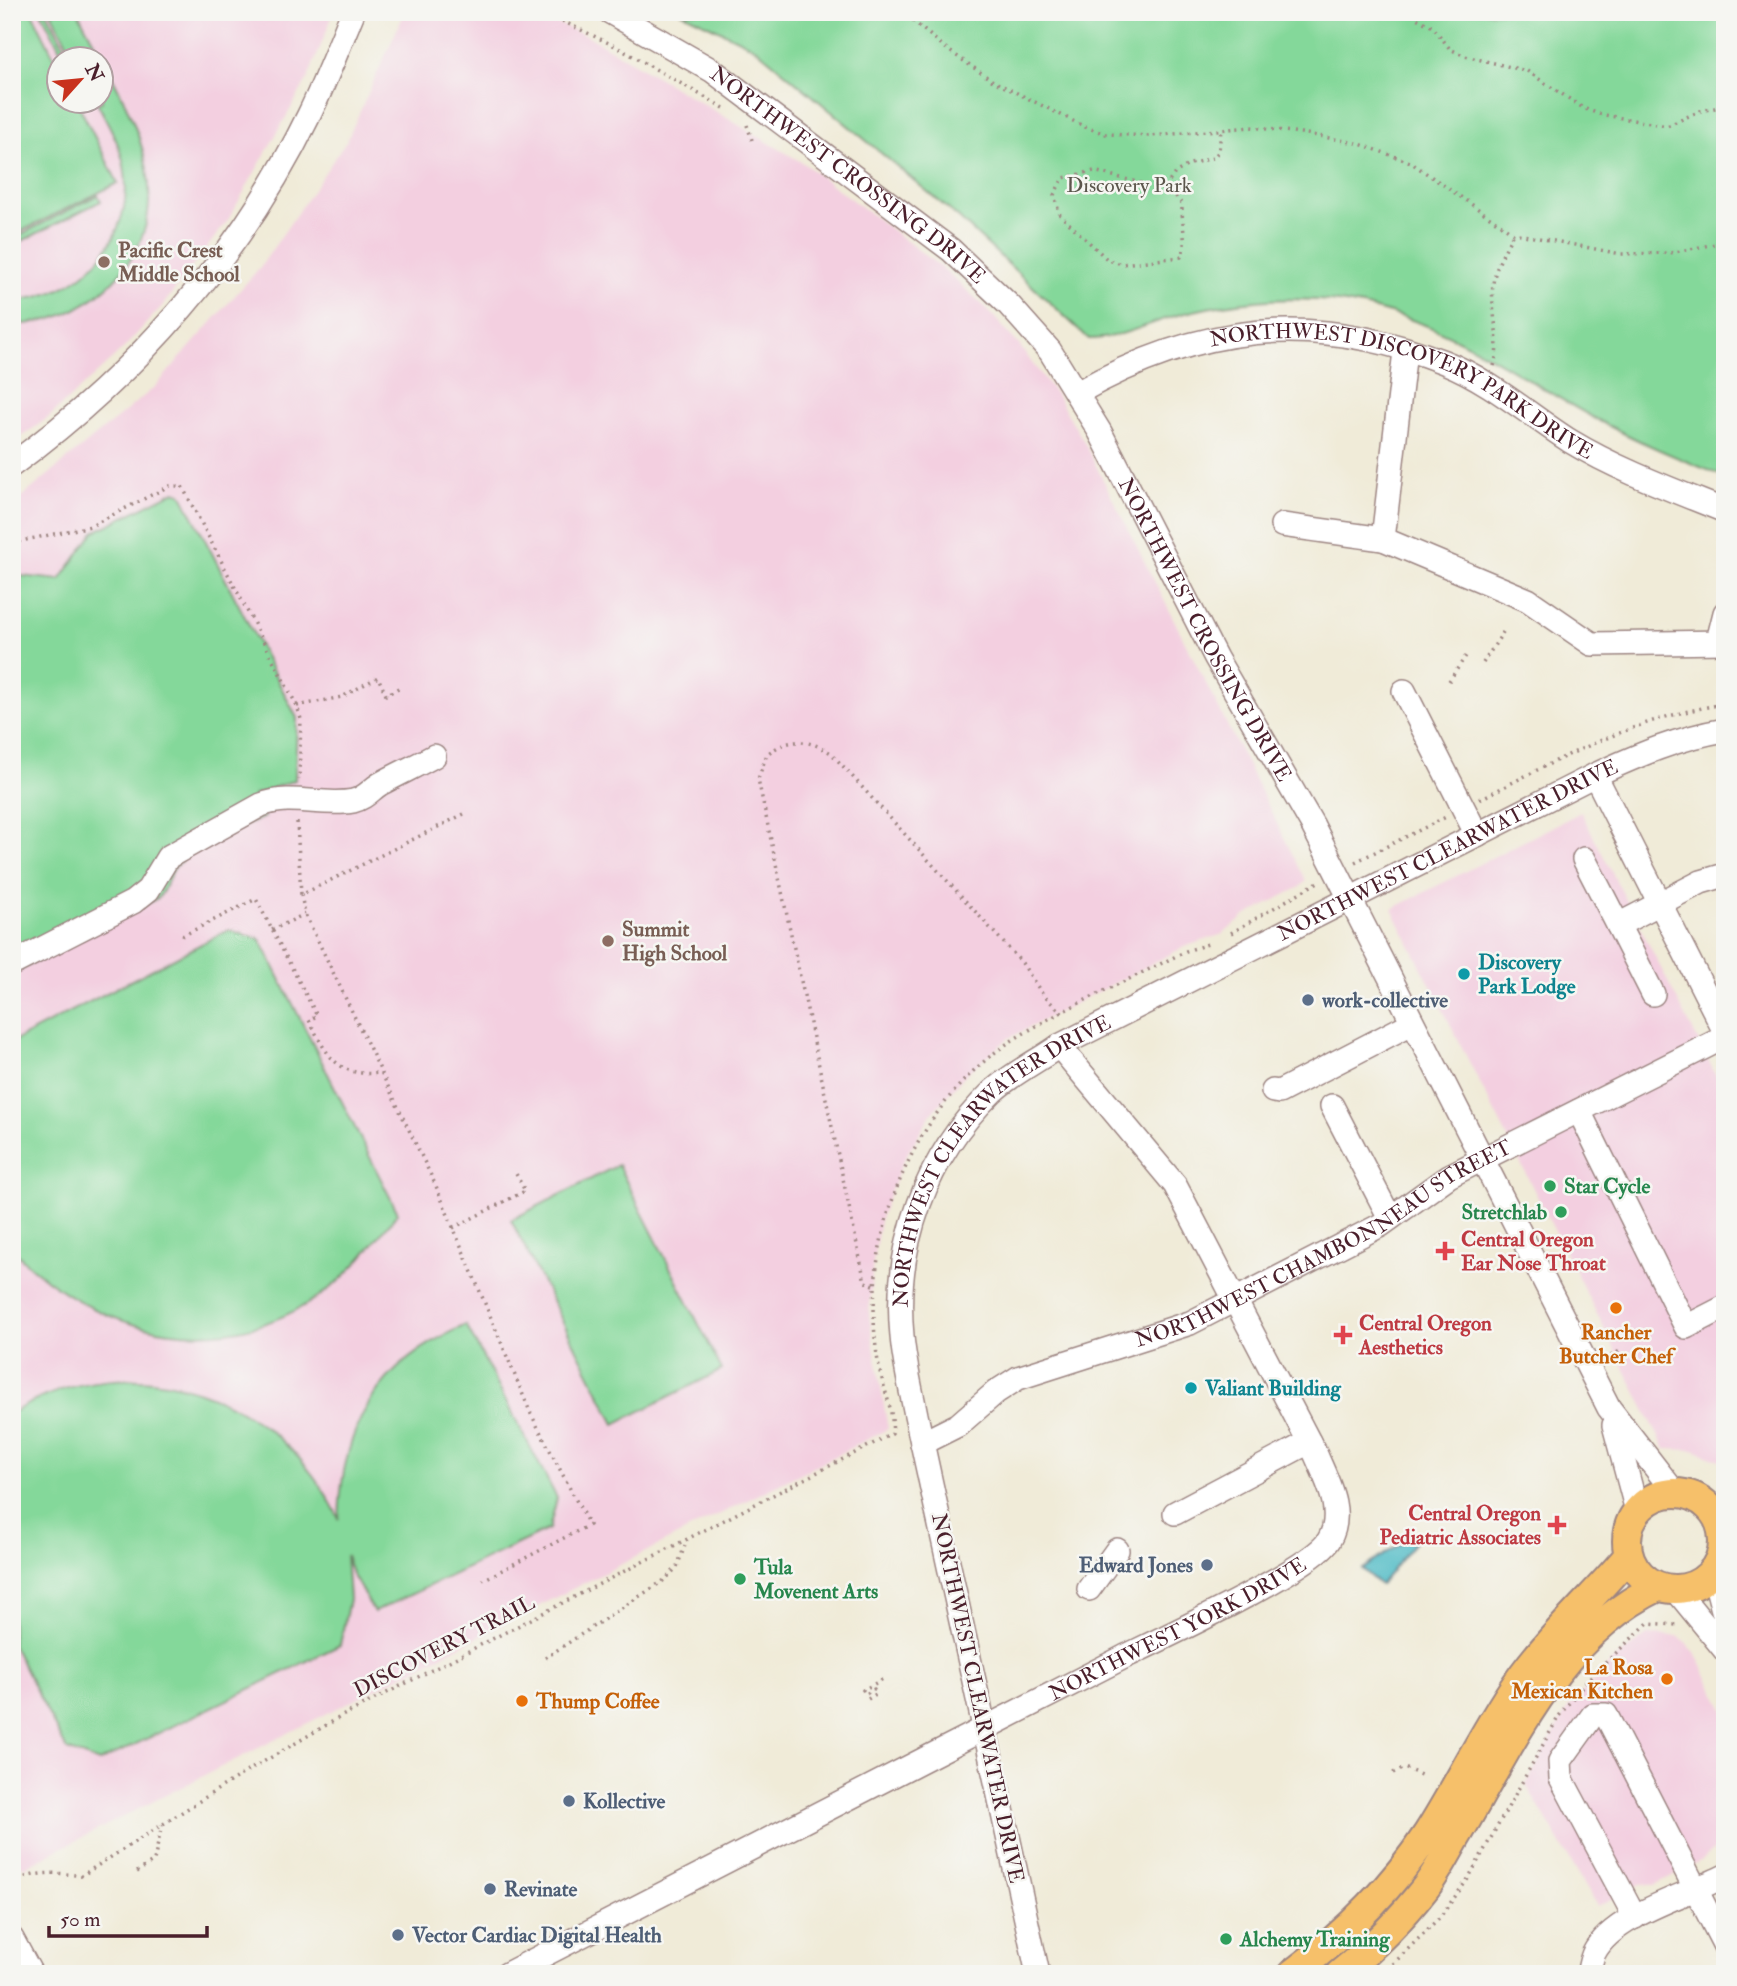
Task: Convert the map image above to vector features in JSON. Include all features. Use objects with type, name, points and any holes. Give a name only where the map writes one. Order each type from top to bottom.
[{"type":"main road","points":[[1340,1974],[1358,1959],[1427,1886],[1504,1753],[1565,1663],[1619,1608],[1667,1588],[1697,1585],[1713,1572],[1722,1555],[1724,1537],[1716,1516],[1713,1496],[1675,1493],[1654,1497],[1637,1511],[1628,1531],[1629,1555],[1639,1574],[1667,1588]]},
{"type":"main road","points":[[1292,1974],[1342,1933],[1393,1881],[1427,1835],[1463,1769],[1519,1680],[1629,1555]]},
{"type":"street","points":[[12,465],[112,384],[169,322],[224,255],[256,209],[309,115],[353,12]]},
{"type":"street","name":"NORTHWEST CROSSING DRIVE","points":[[610,12],[713,71],[951,250],[1009,304],[1050,351],[1100,432],[1216,658],[1312,824],[1609,1408],[1675,1493]]},
{"type":"street","name":"NORTHWEST DISCOVERY PARK DRIVE","points":[[1077,393],[1155,354],[1194,342],[1251,332],[1305,330],[1356,337],[1445,363],[1484,383],[1573,442],[1656,484],[1725,512]]},
{"type":"street","points":[[1383,539],[1405,351]]},
{"type":"street","points":[[1282,525],[1383,539],[1528,600],[1592,644],[1721,642],[1725,613]]},
{"type":"street","points":[[1404,691],[1477,835]]},
{"type":"street","name":"NORTHWEST CLEARWATER DRIVE","points":[[1038,1974],[922,1443],[901,1335],[903,1272],[911,1224],[929,1177],[956,1133],[994,1091],[1059,1046],[1595,775],[1644,752],[1692,736],[1725,730]]},
{"type":"street","points":[[12,964],[133,902],[148,890],[168,857],[261,805],[277,799],[338,803],[357,800],[368,795],[377,786],[434,756]]},
{"type":"street","points":[[1595,775],[1725,1032]]},
{"type":"street","points":[[1584,859],[1653,994]]},
{"type":"street","points":[[1618,925],[1701,882],[1725,875]]},
{"type":"street","points":[[1273,1091],[1279,1092],[1412,1023]]},
{"type":"street","name":"NORTHWEST CHAMBONNEAU STREET","points":[[922,1443],[958,1425],[996,1392],[1018,1378],[1160,1334],[1235,1301],[1390,1219],[1449,1176],[1725,1037]]},
{"type":"street","name":"NORTHWEST YORK DRIVE","points":[[507,1974],[1192,1623],[1315,1555],[1329,1541],[1337,1519],[1331,1490],[1309,1442],[1175,1185],[1059,1046]]},
{"type":"street","points":[[1332,1106],[1390,1219]]},
{"type":"street","points":[[1579,1111],[1686,1327],[1725,1307]]},
{"type":"street","name":"NORTHWEST CROSSING DRIVE","points":[[1609,1408],[1637,1511]]},
{"type":"street","points":[[1175,1513],[1309,1442]]},
{"type":"street","points":[[1089,1588],[1117,1550]]},
{"type":"street","points":[[1713,1572],[1725,1618]]},
{"type":"street","points":[[1667,1588],[1725,1650]]},
{"type":"street","points":[[1635,1917],[1562,1777],[1560,1761],[1593,1715],[1606,1715],[1725,1946]]},
{"type":"street","points":[[1588,1974],[1594,1953],[1609,1934],[1635,1917],[1725,1876]]},
{"type":"street","points":[[12,1939],[31,1974]]},
{"type":"path","points":[[544,12],[615,46],[731,112]]},
{"type":"path","points":[[902,12],[948,50],[993,81],[1085,127],[1127,137],[1251,127],[1301,133],[1384,151],[1429,174],[1513,233],[1621,254],[1670,253],[1725,242]]},
{"type":"path","points":[[1405,12],[1433,27],[1450,49],[1465,56],[1527,71],[1583,108],[1599,114],[1667,127],[1700,111],[1725,106]]},
{"type":"path","points":[[740,117],[750,129],[752,140]]},
{"type":"path","points":[[1164,189],[1175,173],[1190,164],[1213,158],[1219,151],[1221,129]]},
{"type":"path","points":[[1094,171],[1164,189],[1174,194],[1182,204],[1181,222],[1185,251],[1181,257],[1122,264],[1108,260],[1071,228],[1060,215],[1054,195],[1063,178],[1094,171]]},
{"type":"path","points":[[1484,383],[1495,364],[1498,342],[1493,285],[1513,233]]},
{"type":"path","points":[[12,543],[91,526],[169,486],[183,486],[297,706],[301,719],[298,800],[301,895],[305,914],[453,1228],[531,1414],[589,1525],[483,1580]]},
{"type":"path","points":[[1483,663],[1505,629]]},
{"type":"path","points":[[1449,681],[1468,653]]},
{"type":"path","points":[[297,706],[342,697],[377,677],[386,695],[400,687]]},
{"type":"path","points":[[875,1285],[865,1282],[763,805],[758,779],[767,754],[793,741],[807,741],[831,753],[1023,964],[1043,995],[1063,1014]]},
{"type":"path","points":[[301,895],[464,814]]},
{"type":"path","points":[[183,936],[256,899],[317,1016],[309,1020],[326,1054],[340,1067],[368,1074],[380,1073]]},
{"type":"path","points":[[272,930],[305,914]]},
{"type":"path","points":[[453,1228],[525,1191],[515,1172]]},
{"type":"path","points":[[1618,1332],[1623,1341]]},
{"type":"path","points":[[1611,1356],[1620,1351]]},
{"type":"path","name":"DISCOVERY TRAIL","points":[[12,1884],[26,1875],[61,1873],[81,1876],[342,1716],[880,1442],[892,1434],[893,1428]]},
{"type":"path","points":[[545,1658],[666,1579],[677,1567],[688,1538]]},
{"type":"path","points":[[1382,1974],[1440,1917],[1468,1880],[1559,1716],[1586,1681],[1648,1623],[1679,1626]]},
{"type":"path","points":[[868,1699],[876,1694],[874,1689],[866,1694],[863,1690],[885,1678]]},
{"type":"path","points":[[1394,1773],[1404,1768],[1421,1775]]},
{"type":"path","points":[[136,1872],[154,1861],[162,1825]]},
{"type":"shaded area","name":"Pacific Crest Middle School","points":[[12,12],[334,12],[308,78],[228,220],[163,305],[122,350],[49,417],[12,444]]},
{"type":"shaded area","name":"Summit High School","points":[[405,12],[529,12],[588,36],[803,163],[946,271],[986,308],[1019,345],[1057,396],[1083,440],[1306,881],[1300,887],[1245,916],[1223,934],[1184,947],[1009,1038],[966,1074],[931,1114],[903,1161],[881,1215],[873,1261],[869,1315],[888,1429],[24,1867],[12,1858],[12,505],[155,387],[261,266],[347,140]]},
{"type":"shaded area","points":[[1581,812],[1725,1093],[1725,1462],[1694,1450],[1665,1449],[1392,909]]},
{"type":"shaded area","points":[[1647,1635],[1678,1636],[1695,1652],[1725,1712],[1725,1842],[1702,1860],[1655,1885],[1641,1884],[1597,1906],[1526,1785],[1568,1708],[1611,1662]]},
{"type":"green space","points":[[12,12],[32,12],[49,46],[46,46],[46,116],[84,116],[118,183],[12,236]]},
{"type":"green space","points":[[41,12],[47,12],[64,46],[58,46]]},
{"type":"green space","points":[[51,12],[78,12],[96,46],[68,46]]},
{"type":"green space","name":"Discovery Park","points":[[681,12],[1725,12],[1725,477],[1610,426],[1463,342],[1396,314],[1358,305],[1301,299],[1231,304],[1170,317],[1124,333],[1089,339],[959,218],[754,47]]},
{"type":"green space","points":[[116,85],[142,148],[149,184],[147,219],[135,253],[109,285],[76,309],[52,319],[12,324],[12,300],[37,297],[82,276],[99,259],[113,239],[122,216],[126,192],[124,166],[104,116],[116,116]]},
{"type":"green space","points":[[98,195],[101,201],[12,246],[12,239]]},
{"type":"green space","points":[[175,491],[181,493],[297,718],[295,780],[254,795],[264,817],[218,837],[186,857],[174,869],[158,898],[12,974],[12,575],[60,580],[94,532]]},
{"type":"green space","points":[[228,930],[260,939],[398,1213],[343,1277],[294,1311],[253,1327],[210,1334],[167,1331],[125,1321],[84,1304],[46,1280],[12,1249],[12,1042]]},
{"type":"green space","points":[[618,1165],[722,1370],[615,1424],[511,1220]]},
{"type":"green space","points":[[466,1325],[557,1498],[549,1529],[374,1612],[352,1574],[346,1555],[349,1599],[340,1645],[99,1762],[67,1750],[12,1644],[12,1413],[58,1391],[106,1381],[154,1381],[200,1392],[242,1412],[281,1440],[314,1476],[339,1519],[348,1454],[357,1426],[370,1401],[387,1378],[409,1358],[435,1340]]},
{"type":"water","points":[[1412,1536],[1416,1541],[1380,1585],[1362,1569]]},
{"type":"place","name":"Pacific Crest Middle School","points":[[104,262]]},
{"type":"place","name":"Summit High School","points":[[608,941]]},
{"type":"place","name":"Discovery Park Lodge","points":[[1464,974]]},
{"type":"place","name":"work-collective","points":[[1308,1000]]},
{"type":"place","name":"Star Cycle","points":[[1550,1186]]},
{"type":"place","name":"Stretchlab","points":[[1561,1212]]},
{"type":"place","name":"Central Oregon Ear Nose Throat","points":[[1445,1251]]},
{"type":"place","name":"Rancher Butcher Chef","points":[[1616,1308]]},
{"type":"place","name":"Central Oregon Aesthetics","points":[[1343,1335]]},
{"type":"place","name":"Valiant Building","points":[[1191,1388]]},
{"type":"place","name":"Central Oregon Pediatric Associates","points":[[1557,1525]]},
{"type":"place","name":"Edward Jones","points":[[1207,1565]]},
{"type":"place","name":"Tula Movenent Arts","points":[[740,1579]]},
{"type":"place","name":"La Rosa Mexican Kitchen","points":[[1667,1679]]},
{"type":"place","name":"Thump Coffee","points":[[522,1701]]},
{"type":"place","name":"Kollective","points":[[569,1801]]},
{"type":"place","name":"Revinate","points":[[490,1889]]},
{"type":"place","name":"Vector Cardiac Digital Health","points":[[398,1935]]},
{"type":"place","name":"Alchemy Training","points":[[1226,1939]]}]
